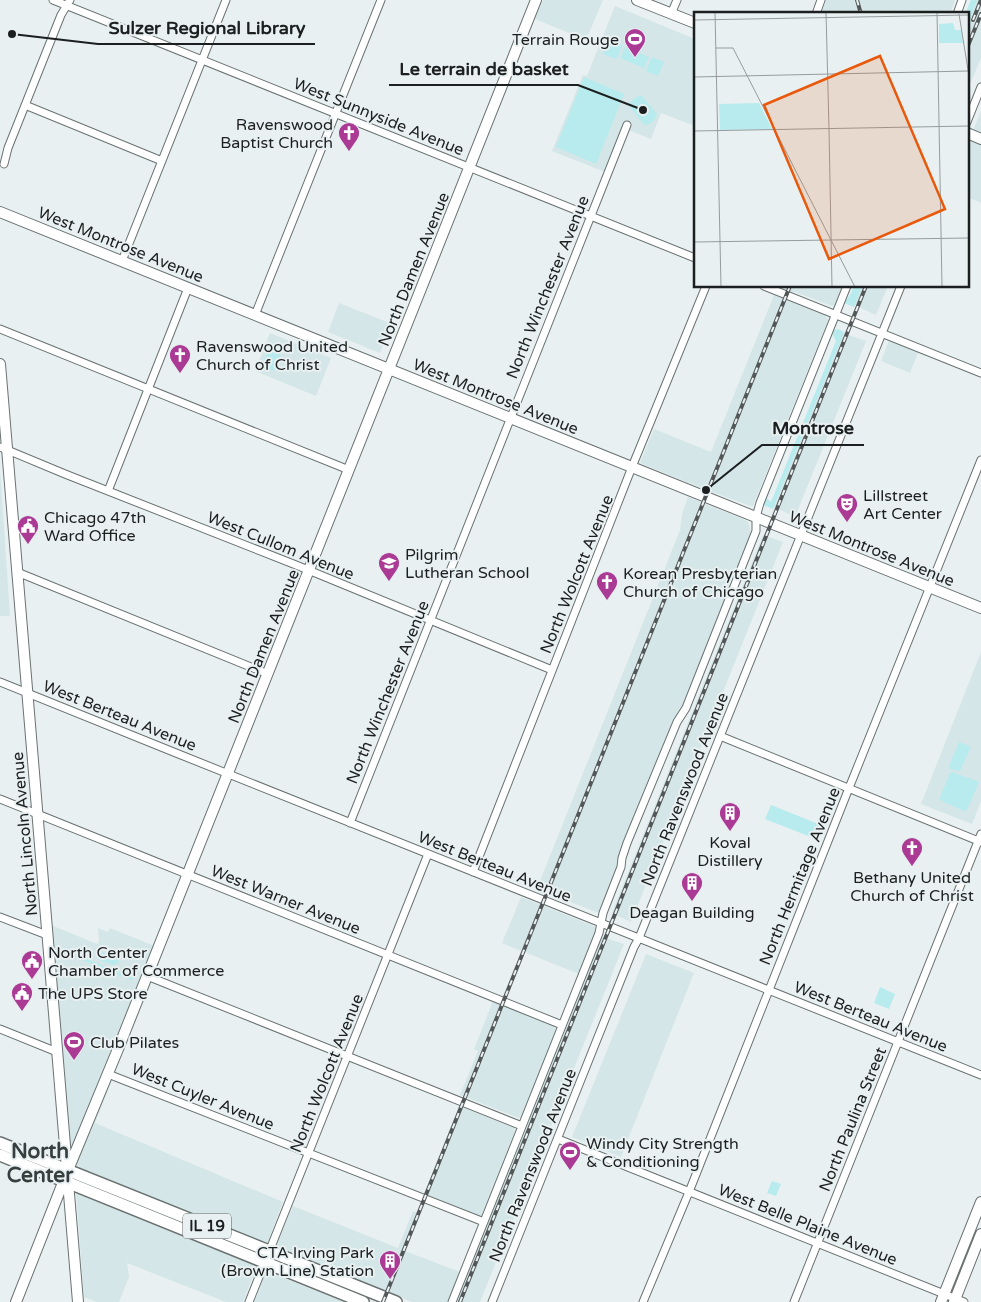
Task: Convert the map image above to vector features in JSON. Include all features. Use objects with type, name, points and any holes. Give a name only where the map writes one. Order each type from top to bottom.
[{"type":"main road","name":"North Damen Avenue","points":[[16,1302],[536,0]]},
{"type":"main road","points":[[636,0],[694,23]]},
{"type":"main road","points":[[968,133],[981,139]]},
{"type":"main road","name":"West Montrose Avenue","points":[[0,212],[981,608]]},
{"type":"main road","name":"North Lincoln Avenue","points":[[0,364],[4,449],[17,572],[66,1178],[79,1302]]},
{"type":"main road","name":"IL 19","points":[[0,1143],[66,1178],[265,1263],[363,1302]]},
{"type":"main road","name":"IL 19","points":[[0,1155],[270,1251],[396,1302]]},
{"type":"main road","points":[[943,1298],[981,1202]]},
{"type":"main road","points":[[958,1301],[981,1234]]},
{"type":"street","name":"West Sunnyside Avenue","points":[[53,0],[68,3],[202,60],[694,258]]},
{"type":"street","points":[[122,261],[226,0]]},
{"type":"street","points":[[255,315],[381,0]]},
{"type":"street","points":[[671,14],[677,0]]},
{"type":"street","points":[[817,12],[822,0]]},
{"type":"street","points":[[958,12],[962,0]]},
{"type":"street","points":[[4,164],[8,148],[25,105],[60,18],[68,3]]},
{"type":"street","points":[[968,120],[981,87]]},
{"type":"street","points":[[25,105],[162,161]]},
{"type":"street","name":"North Winchester Avenue","points":[[350,822],[627,125]]},
{"type":"street","points":[[108,491],[188,288]]},
{"type":"street","name":"North Wolcott Avenue","points":[[473,872],[632,467],[705,288]]},
{"type":"street","points":[[769,288],[981,373]]},
{"type":"street","name":"North Ravenswood Avenue","points":[[452,1302],[599,932],[603,913],[621,867],[627,843],[677,722],[686,708],[756,531],[756,517],[760,502],[846,288]]},
{"type":"street","name":"North Ravenswood Avenue","points":[[492,1302],[900,288]]},
{"type":"street","points":[[0,329],[349,470]]},
{"type":"street","name":"West Cullom Avenue","points":[[4,449],[552,670]]},
{"type":"street","name":"North Hermitage Avenue","points":[[643,1302],[689,1192],[981,460]]},
{"type":"street","points":[[17,572],[268,674]]},
{"type":"street","name":"West Berteau Avenue","points":[[0,682],[981,1075]]},
{"type":"street","points":[[720,736],[980,839]]},
{"type":"street","name":"West Warner Avenue","points":[[0,799],[562,1025]]},
{"type":"street","name":"North Paulina Street","points":[[794,1302],[980,839]]},
{"type":"street","name":"North Wolcott Avenue","points":[[250,1302],[428,854]]},
{"type":"street","points":[[0,916],[47,935]]},
{"type":"street","points":[[147,976],[522,1126]]},
{"type":"street","points":[[0,1029],[57,1052]]},
{"type":"street","name":"West Cuyler Avenue","points":[[108,1074],[484,1222]]},
{"type":"street","name":"West Belle Plaine Avenue","points":[[558,1139],[818,1243],[943,1298],[958,1301]]},
{"type":"shaded area","points":[[543,0],[603,0],[586,40],[535,19]]},
{"type":"shaded area","points":[[826,0],[955,0],[951,12],[822,12]]},
{"type":"shaded area","points":[[971,0],[977,0],[968,23],[968,12],[966,12]]},
{"type":"shaded area","points":[[977,0],[981,0],[981,58],[968,89],[968,22]]},
{"type":"shaded area","points":[[615,6],[694,39],[694,126],[661,113],[651,139],[623,128],[605,172],[552,151],[583,75],[587,76]]},
{"type":"shaded area","points":[[609,40],[622,45],[617,59],[603,54]]},
{"type":"shaded area","name":"Terrain Rouge","points":[[625,47],[649,57],[644,68],[620,58]]},
{"type":"shaded area","points":[[652,57],[664,62],[658,76],[646,71]]},
{"type":"shaded area","points":[[584,77],[624,94],[596,164],[556,147]]},
{"type":"shaded area","points":[[642,96],[657,114],[652,122],[646,125],[629,106],[634,99]]},
{"type":"shaded area","points":[[981,111],[981,203],[968,197],[968,143]]},
{"type":"shaded area","points":[[780,288],[841,288],[835,305],[832,306]]},
{"type":"shaded area","points":[[853,288],[861,288],[854,307],[844,303]]},
{"type":"shaded area","points":[[861,288],[887,288],[876,315],[854,305]]},
{"type":"shaded area","points":[[774,295],[824,315],[828,319],[753,506],[640,463],[654,429],[711,452]]},
{"type":"shaded area","points":[[339,303],[392,324],[380,353],[328,332]]},
{"type":"shaded area","points":[[838,329],[844,332],[773,509],[763,505],[766,497],[771,502],[836,341],[832,333],[833,330]]},
{"type":"shaded area","points":[[270,333],[331,358],[316,396],[255,371]]},
{"type":"shaded area","points":[[843,333],[866,341],[795,517],[774,507]]},
{"type":"shaded area","points":[[890,338],[919,350],[910,373],[881,361]]},
{"type":"shaded area","points":[[271,343],[283,348],[274,371],[261,366]]},
{"type":"shaded area","points":[[0,469],[10,616],[0,616]]},
{"type":"shaded area","points":[[688,497],[748,522],[750,540],[682,711],[674,720],[617,863],[620,865],[599,913],[536,891],[680,530],[682,514]]},
{"type":"shaded area","points":[[763,535],[783,542],[631,922],[612,913]]},
{"type":"shaded area","points":[[981,652],[981,801],[972,824],[921,804]]},
{"type":"shaded area","points":[[959,742],[971,747],[960,771],[950,769],[949,766]]},
{"type":"shaded area","points":[[952,772],[979,782],[967,810],[964,811],[940,800]]},
{"type":"shaded area","points":[[771,805],[821,825],[816,839],[765,819]]},
{"type":"shaded area","points":[[521,897],[596,927],[579,974],[502,943]]},
{"type":"shaded area","points":[[51,925],[97,944],[99,941],[98,928],[108,932],[110,928],[164,950],[95,1123],[283,1202],[267,1244],[252,1240],[250,1237],[78,1168],[69,1137]]},
{"type":"shaded area","points":[[602,937],[624,944],[480,1302],[456,1302]]},
{"type":"shaded area","points":[[64,947],[73,950],[72,953],[133,978],[132,980],[63,952],[60,957],[59,949],[63,951]]},
{"type":"shaded area","points":[[100,952],[117,958],[118,963],[114,965],[99,960],[97,957]]},
{"type":"shaded area","points":[[646,954],[694,973],[621,1157],[572,1137]]},
{"type":"shaded area","points":[[880,987],[895,994],[889,1009],[874,1003]]},
{"type":"shaded area","points":[[493,1001],[553,1025],[556,1029],[522,1115],[519,1118],[460,1095],[478,1051],[474,1049]]},
{"type":"shaded area","points":[[459,1106],[513,1127],[515,1131],[481,1216],[424,1194]]},
{"type":"shaded area","points":[[772,1181],[781,1184],[776,1196],[767,1193]]},
{"type":"shaded area","points":[[76,1193],[241,1260],[245,1259],[256,1264],[258,1270],[252,1278],[243,1302],[226,1302],[127,1263],[129,1277],[119,1302],[97,1302],[84,1297]]},
{"type":"shaded area","points":[[293,1206],[398,1248],[413,1211],[420,1213],[405,1251],[460,1272],[448,1302],[412,1302],[276,1247],[278,1238]]},
{"type":"shaded area","points":[[268,1269],[275,1271],[276,1275],[344,1302],[254,1302],[262,1281],[261,1279],[264,1272]]},
{"type":"railway","points":[[857,0],[860,12]]},
{"type":"railway","points":[[973,20],[981,0]]},
{"type":"railway","points":[[968,46],[981,14]]},
{"type":"railway","points":[[383,1302],[789,288]]},
{"type":"railway","points":[[460,1302],[865,288]]},
{"type":"place","name":"Sulzer Regional Library","points":[[12,34]]},
{"type":"place","name":"Terrain Rouge","points":[[635,58]]},
{"type":"place","name":"Le terrain de basket","points":[[643,110]]},
{"type":"place","name":"Ravenswood Baptist Church","points":[[349,152]]},
{"type":"place","name":"Ravenswood United Church of Christ","points":[[180,374]]},
{"type":"place","name":"Montrose","points":[[706,490]]},
{"type":"place","name":"Lillstreet Art Center","points":[[847,523]]},
{"type":"place","name":"Chicago 47th Ward Office","points":[[28,545]]},
{"type":"place","name":"Pilgrim Lutheran School","points":[[389,582]]},
{"type":"place","name":"Korean Presbyterian Church of Chicago","points":[[607,601]]},
{"type":"place","name":"Koval Distillery","points":[[730,832]]},
{"type":"place","name":"Bethany United Church of Christ","points":[[912,867]]},
{"type":"place","name":"Deagan Building","points":[[692,902]]},
{"type":"place","name":"North Center Chamber of Commerce","points":[[32,980]]},
{"type":"place","name":"The UPS Store","points":[[22,1012]]},
{"type":"place","name":"Club Pilates","points":[[74,1061]]},
{"type":"place","name":"Windy City Strength & Conditioning","points":[[570,1171]]},
{"type":"place","name":"CTA Irving Park (Brown Line) Station","points":[[390,1280]]},
{"type":"district","name":"North Center","points":[[40,1163]]}]
